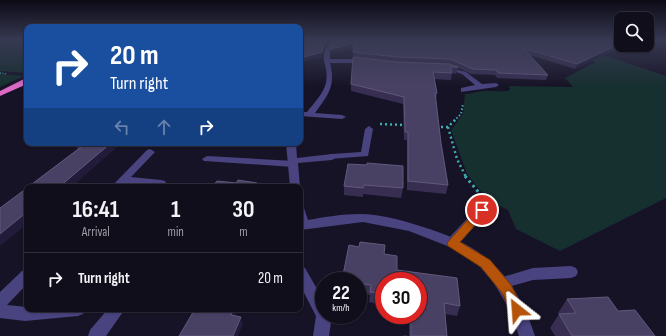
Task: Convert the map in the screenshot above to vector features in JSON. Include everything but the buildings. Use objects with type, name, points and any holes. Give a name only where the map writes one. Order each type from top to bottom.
[{"type":"highway","points":[[0,94],[24,83]]},
{"type":"street","points":[[309,115],[329,84],[330,75],[326,61],[327,56]]},
{"type":"street","points":[[326,61],[374,61]]},
{"type":"street","points":[[441,66],[449,67],[464,73],[480,86]]},
{"type":"street","points":[[464,90],[480,86],[496,86]]},
{"type":"street","points":[[303,114],[342,117]]},
{"type":"street","points":[[208,159],[293,163],[365,154],[373,126]]},
{"type":"street","points":[[291,146],[295,184]]},
{"type":"street","points":[[120,183],[150,152]]},
{"type":"street","points":[[120,183],[161,183]]},
{"type":"street","points":[[452,243],[482,210]]},
{"type":"street","points":[[303,226],[362,218],[404,226],[452,243],[485,263],[506,289],[523,320],[527,336]]},
{"type":"street","points":[[501,283],[533,274],[571,272]]},
{"type":"street","points":[[303,277],[315,299]]},
{"type":"street","points":[[0,302],[24,278]]},
{"type":"street","points":[[0,310],[25,314],[46,312]]},
{"type":"street","points":[[96,336],[115,312]]},
{"type":"street","points":[[321,336],[323,324]]},
{"type":"path","points":[[432,126],[448,127],[461,114],[464,90]]},
{"type":"path","points":[[373,126],[409,125]]},
{"type":"path","points":[[448,127],[457,159],[463,173],[487,204],[482,210]]},
{"type":"green space","points":[[0,56],[24,56],[24,73],[0,71]]},
{"type":"green space","points":[[572,56],[610,57],[666,76],[666,198],[560,251],[516,229],[508,210],[488,200],[467,174],[451,130],[463,114],[465,94],[481,91],[507,91],[510,90],[509,86],[573,87],[565,78],[596,62]]},
{"type":"green space","points":[[0,74],[24,76],[0,87]]},
{"type":"route","points":[[482,210],[452,243],[468,251],[485,263],[506,289],[517,310]]}]
